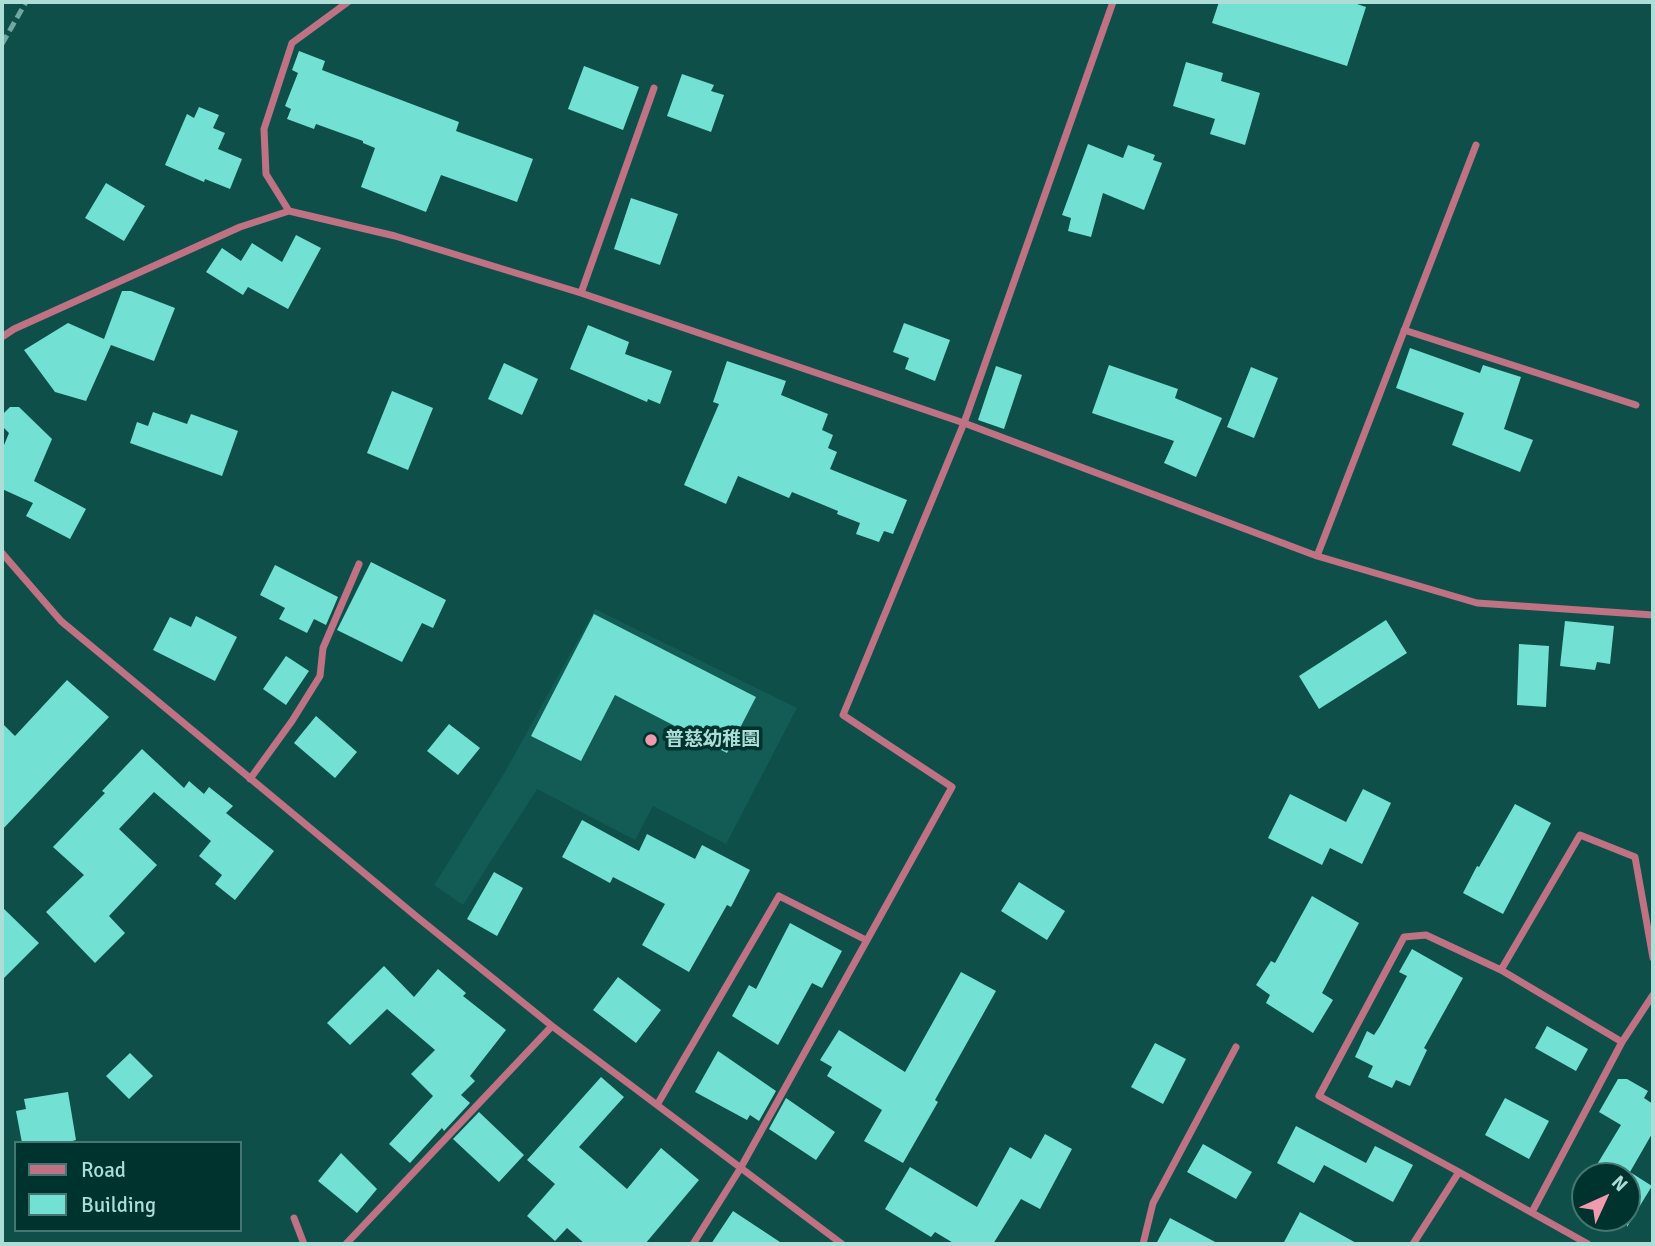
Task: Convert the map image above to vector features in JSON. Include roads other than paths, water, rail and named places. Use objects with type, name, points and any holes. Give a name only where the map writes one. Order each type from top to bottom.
[{"type":"street","points":[[289,211],[266,174],[264,129],[292,43],[348,2]]},
{"type":"street","points":[[692,1244],[740,1169],[952,787],[843,715],[964,423],[1113,2]]},
{"type":"street","points":[[581,293],[654,88]]},
{"type":"street","points":[[1317,556],[1476,145]]},
{"type":"street","points":[[2,337],[13,329],[240,226],[289,211],[394,236],[581,293],[964,423],[1317,556],[1477,603],[1653,615]]},
{"type":"street","points":[[1404,330],[1636,405]]},
{"type":"street","points":[[2,553],[61,621],[250,779],[552,1026],[842,1244]]},
{"type":"street","points":[[250,779],[292,721],[320,676],[323,648],[359,564]]},
{"type":"street","points":[[1501,970],[1580,835],[1634,858],[1653,958]]},
{"type":"street","points":[[657,1105],[779,896],[866,940]]},
{"type":"street","points":[[1588,1244],[1320,1096],[1404,937],[1426,935],[1501,970],[1622,1042]]},
{"type":"street","points":[[1532,1212],[1622,1042],[1653,995]]},
{"type":"street","points":[[346,1244],[552,1026]]},
{"type":"street","points":[[1143,1244],[1153,1203],[1236,1047]]},
{"type":"street","points":[[1413,1244],[1459,1172]]},
{"type":"street","points":[[294,1218],[304,1244]]},
{"type":"railway","points":[[2,44],[26,2]]},
{"type":"place","name":"普慈幼稚園","points":[[651,740]]}]
